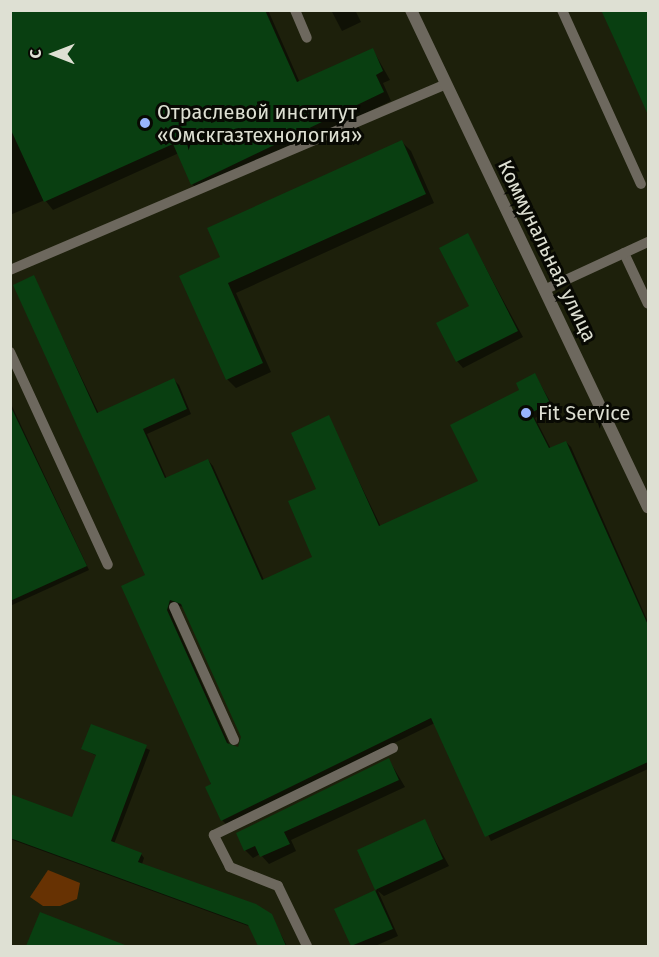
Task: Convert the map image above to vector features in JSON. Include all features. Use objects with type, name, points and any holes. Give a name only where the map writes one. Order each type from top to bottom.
[{"type":"street","name":"Коммунальная улица","points":[[411,10],[648,507]]},
{"type":"lane","points":[[295,10],[307,38]]},
{"type":"lane","points":[[562,10],[641,184]]},
{"type":"lane","points":[[10,270],[446,84]]},
{"type":"lane","points":[[544,290],[648,242]]},
{"type":"lane","points":[[624,254],[648,304]]},
{"type":"lane","points":[[10,351],[108,565]]},
{"type":"lane","points":[[174,607],[234,740]]},
{"type":"lane","points":[[307,946],[278,886],[230,867],[214,835],[393,748]]},
{"type":"shaded area","points":[[48,870],[80,883],[77,899],[60,906],[43,906],[30,897]]},
{"type":"building","name":"Отраслевой институт «Омскгазтехнология»","points":[[10,10],[265,10],[297,82],[373,48],[383,71],[376,75],[384,92],[191,185],[173,144],[44,202],[10,128]]},
{"type":"building","points":[[601,10],[648,10],[648,115],[618,47]]},
{"type":"building","points":[[402,140],[426,194],[228,283],[263,363],[226,380],[179,276],[220,257],[207,228]]},
{"type":"building","points":[[468,233],[518,331],[456,362],[436,323],[469,306],[439,248]]},
{"type":"building","points":[[34,275],[97,413],[174,378],[187,409],[143,429],[165,478],[208,459],[262,580],[312,557],[288,501],[316,489],[291,433],[329,415],[379,526],[478,481],[450,425],[519,390],[516,383],[535,373],[550,403],[531,413],[549,448],[566,441],[648,625],[648,762],[485,837],[431,718],[221,821],[205,787],[211,784],[121,586],[145,575],[13,285]],"holes":[[[170,600],[181,604],[241,737],[238,747],[227,743],[167,610]]]},
{"type":"building","points":[[10,405],[87,566],[10,601]]},
{"type":"building","points":[[91,724],[147,745],[111,841],[142,853],[138,862],[256,904],[272,914],[286,946],[258,946],[248,925],[10,838],[10,794],[72,817],[96,755],[81,749]]},
{"type":"building","points":[[389,758],[399,780],[284,832],[290,844],[260,857],[255,846],[244,851],[236,833]]},
{"type":"building","points":[[425,819],[443,859],[375,890],[357,850]]},
{"type":"building","points":[[375,890],[393,929],[351,946],[334,909]]},
{"type":"building","points":[[40,912],[125,945],[125,946],[26,946]]},
{"type":"place","name":"Отраслевой институт «Омскгазтехнология»","points":[[145,123]]},
{"type":"place","name":"Fit Service","points":[[526,413]]}]
